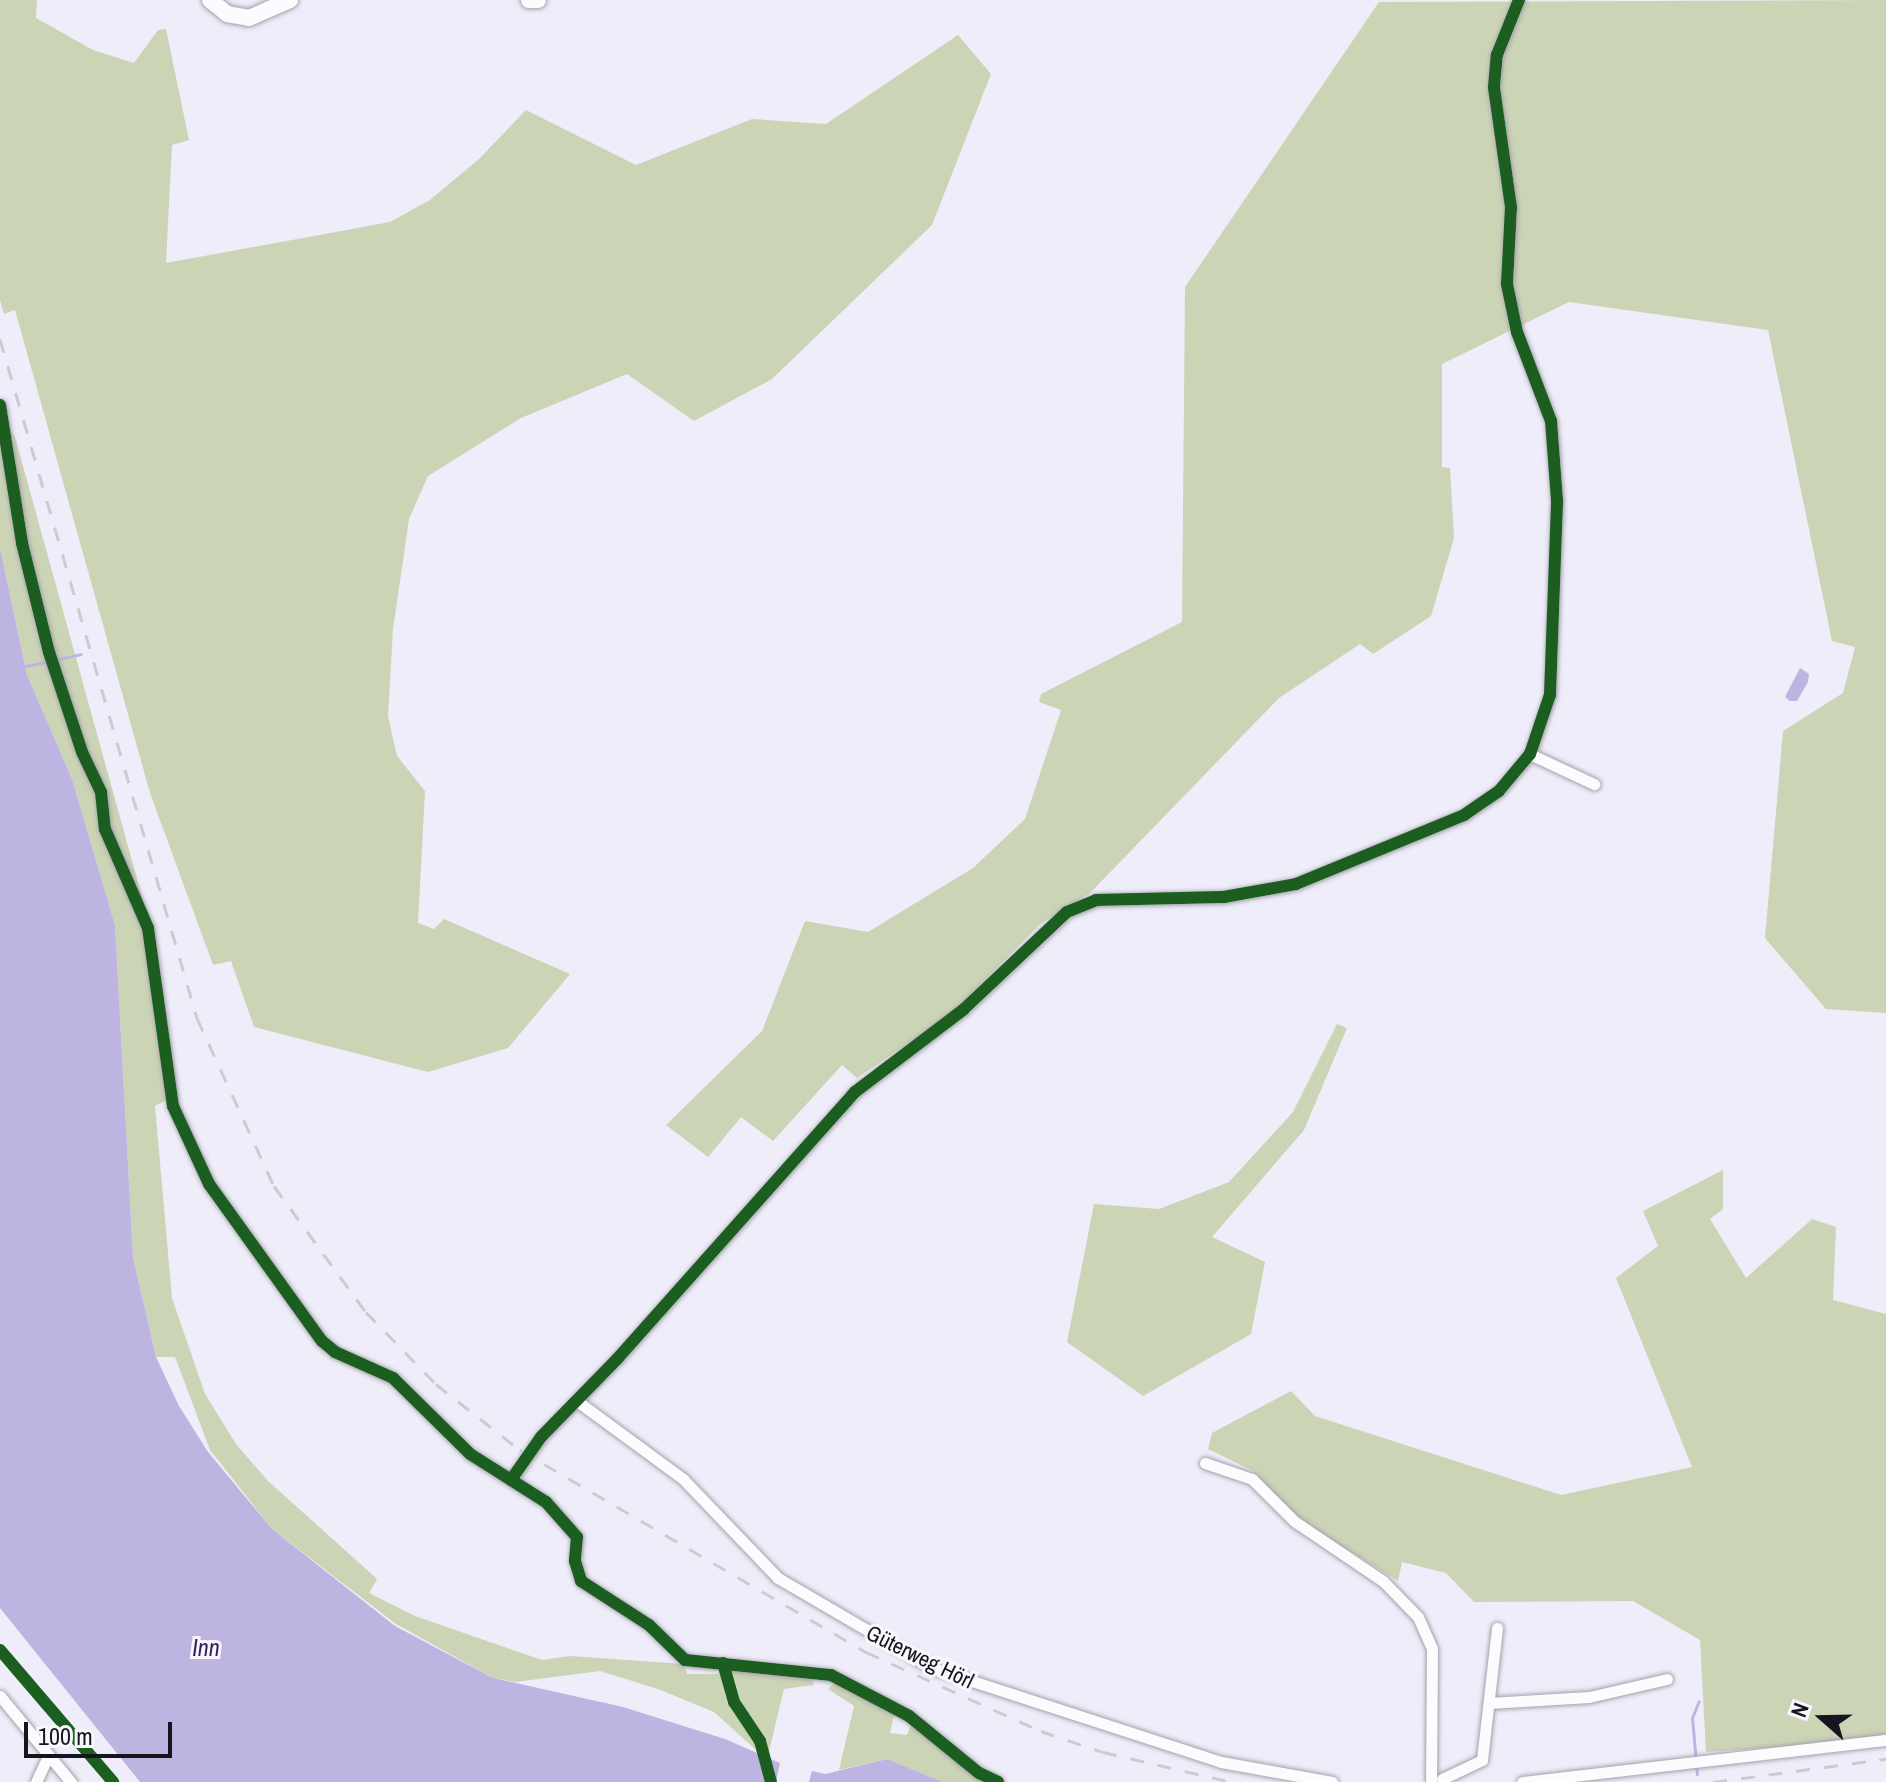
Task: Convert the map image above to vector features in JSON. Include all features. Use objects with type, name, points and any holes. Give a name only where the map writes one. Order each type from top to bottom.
[{"type":"street","points":[[210,0],[227,14],[249,18],[290,0]]},
{"type":"street","points":[[529,0],[538,0]]},
{"type":"street","points":[[511,1480],[541,1437],[855,1092],[963,1010],[1067,912],[1096,900],[1224,897],[1296,884],[1464,815],[1499,791],[1530,754],[1550,695],[1557,500],[1551,421],[1517,332],[1507,284],[1511,207],[1494,87],[1497,55],[1519,0]]},
{"type":"street","points":[[0,405],[29,580],[82,752],[101,792],[105,829],[148,928],[167,1079],[191,1155],[322,1341],[335,1352],[393,1378],[470,1454],[546,1502],[573,1531],[581,1581],[649,1625],[685,1660],[831,1675],[909,1716],[979,1773],[998,1782]]},
{"type":"street","points":[[1530,754],[1594,784]]},
{"type":"street","name":"Güterweg Hörl","points":[[577,1401],[683,1479],[778,1578],[932,1668],[1221,1762],[1332,1782]]},
{"type":"street","points":[[1205,1463],[1252,1479],[1294,1521],[1383,1581],[1418,1617],[1432,1649],[1439,1780]]},
{"type":"street","points":[[1416,1782],[1439,1780],[1482,1760],[1497,1628]]},
{"type":"street","points":[[1489,1703],[1589,1697],[1667,1679]]},
{"type":"street","points":[[0,1696],[71,1782]]},
{"type":"street","points":[[1522,1782],[1622,1774],[1683,1760],[1886,1740]]},
{"type":"street","points":[[36,1782],[48,1756]]},
{"type":"green space","points":[[0,0],[37,0],[36,18],[93,50],[134,63],[158,30],[166,29],[189,140],[172,145],[166,263],[390,222],[430,200],[479,159],[526,110],[636,165],[752,119],[826,124],[958,35],[991,74],[932,225],[772,379],[694,421],[627,374],[521,418],[428,476],[409,519],[393,629],[388,716],[397,756],[425,791],[418,923],[434,929],[444,919],[570,974],[508,1048],[428,1072],[254,1027],[231,961],[213,965],[150,793],[15,310],[4,314],[0,300]]},
{"type":"green space","points":[[1886,0],[1886,1013],[1826,1009],[1765,938],[1783,731],[1843,693],[1855,647],[1832,641],[1768,330],[1569,302],[1442,364],[1442,467],[1450,468],[1454,538],[1431,616],[1373,654],[1360,644],[1279,698],[1090,893],[1040,924],[959,1006],[923,1033],[857,1078],[842,1065],[773,1141],[741,1117],[708,1157],[666,1125],[762,1031],[805,921],[868,932],[973,868],[1025,819],[1061,710],[1039,702],[1041,694],[1182,622],[1185,287],[1379,2]]},
{"type":"green space","points":[[0,412],[15,437],[152,933],[167,1100],[155,1106],[172,1298],[205,1394],[236,1444],[268,1481],[377,1579],[369,1593],[415,1616],[542,1660],[570,1656],[684,1664],[687,1674],[717,1674],[728,1668],[810,1674],[814,1685],[784,1689],[767,1760],[714,1712],[658,1689],[600,1671],[515,1682],[493,1678],[396,1624],[272,1529],[210,1450],[175,1357],[156,1357],[133,1257],[115,925],[72,779],[27,675],[0,548]]},
{"type":"green space","points":[[1337,1024],[1347,1028],[1304,1130],[1212,1237],[1265,1262],[1251,1334],[1143,1396],[1067,1342],[1094,1204],[1159,1209],[1229,1182],[1293,1112]]},
{"type":"green space","points":[[1723,1170],[1723,1209],[1710,1219],[1746,1278],[1812,1219],[1836,1227],[1833,1300],[1886,1314],[1886,1734],[1823,1744],[1706,1752],[1700,1640],[1633,1601],[1474,1602],[1446,1573],[1402,1562],[1398,1581],[1297,1518],[1253,1471],[1208,1449],[1212,1433],[1291,1391],[1315,1416],[1561,1495],[1692,1467],[1616,1278],[1658,1246],[1643,1211]]},
{"type":"green space","points":[[836,1682],[895,1711],[890,1733],[907,1735],[912,1722],[986,1782],[943,1782],[887,1759],[839,1770],[854,1706],[828,1689]]},
{"type":"water","name":"Inn","points":[[0,548],[27,675],[72,779],[115,925],[133,1257],[156,1357],[179,1406],[208,1452],[272,1529],[395,1626],[493,1678],[623,1707],[725,1739],[780,1763],[776,1782],[140,1782],[0,1608]]},
{"type":"water","points":[[1800,668],[1809,674],[1808,682],[1797,701],[1790,701],[1785,697]]},
{"type":"water","points":[[887,1759],[943,1782],[809,1782],[812,1771],[825,1774]]},
{"type":"waterway","points":[[22,667],[81,654]]},
{"type":"waterway","points":[[1697,1774],[1692,1718],[1699,1701]]},
{"type":"railway","points":[[0,339],[197,1018],[274,1186],[366,1312],[436,1384],[520,1450],[866,1652],[1041,1731],[1103,1752],[1232,1782]]},
{"type":"railway","points":[[1713,1782],[1886,1759]]},
{"type":"cycle path","points":[[511,1480],[541,1437],[618,1358],[855,1092],[963,1010],[1067,912],[1096,900],[1224,897],[1296,884],[1464,815],[1499,791],[1530,754],[1550,695],[1557,500],[1551,421],[1517,332],[1507,284],[1511,207],[1494,87],[1497,55],[1519,0]]},
{"type":"cycle path","points":[[0,405],[22,543],[49,652],[82,752],[101,792],[105,829],[148,928],[173,1106],[209,1184],[322,1341],[335,1352],[393,1378],[470,1454],[546,1502],[577,1537],[575,1561],[581,1581],[649,1625],[685,1660],[831,1675],[909,1716],[979,1773],[998,1782]]},
{"type":"cycle path","points":[[0,1650],[113,1782]]},
{"type":"cycle path","points":[[723,1663],[734,1702],[760,1741],[771,1782]]}]
